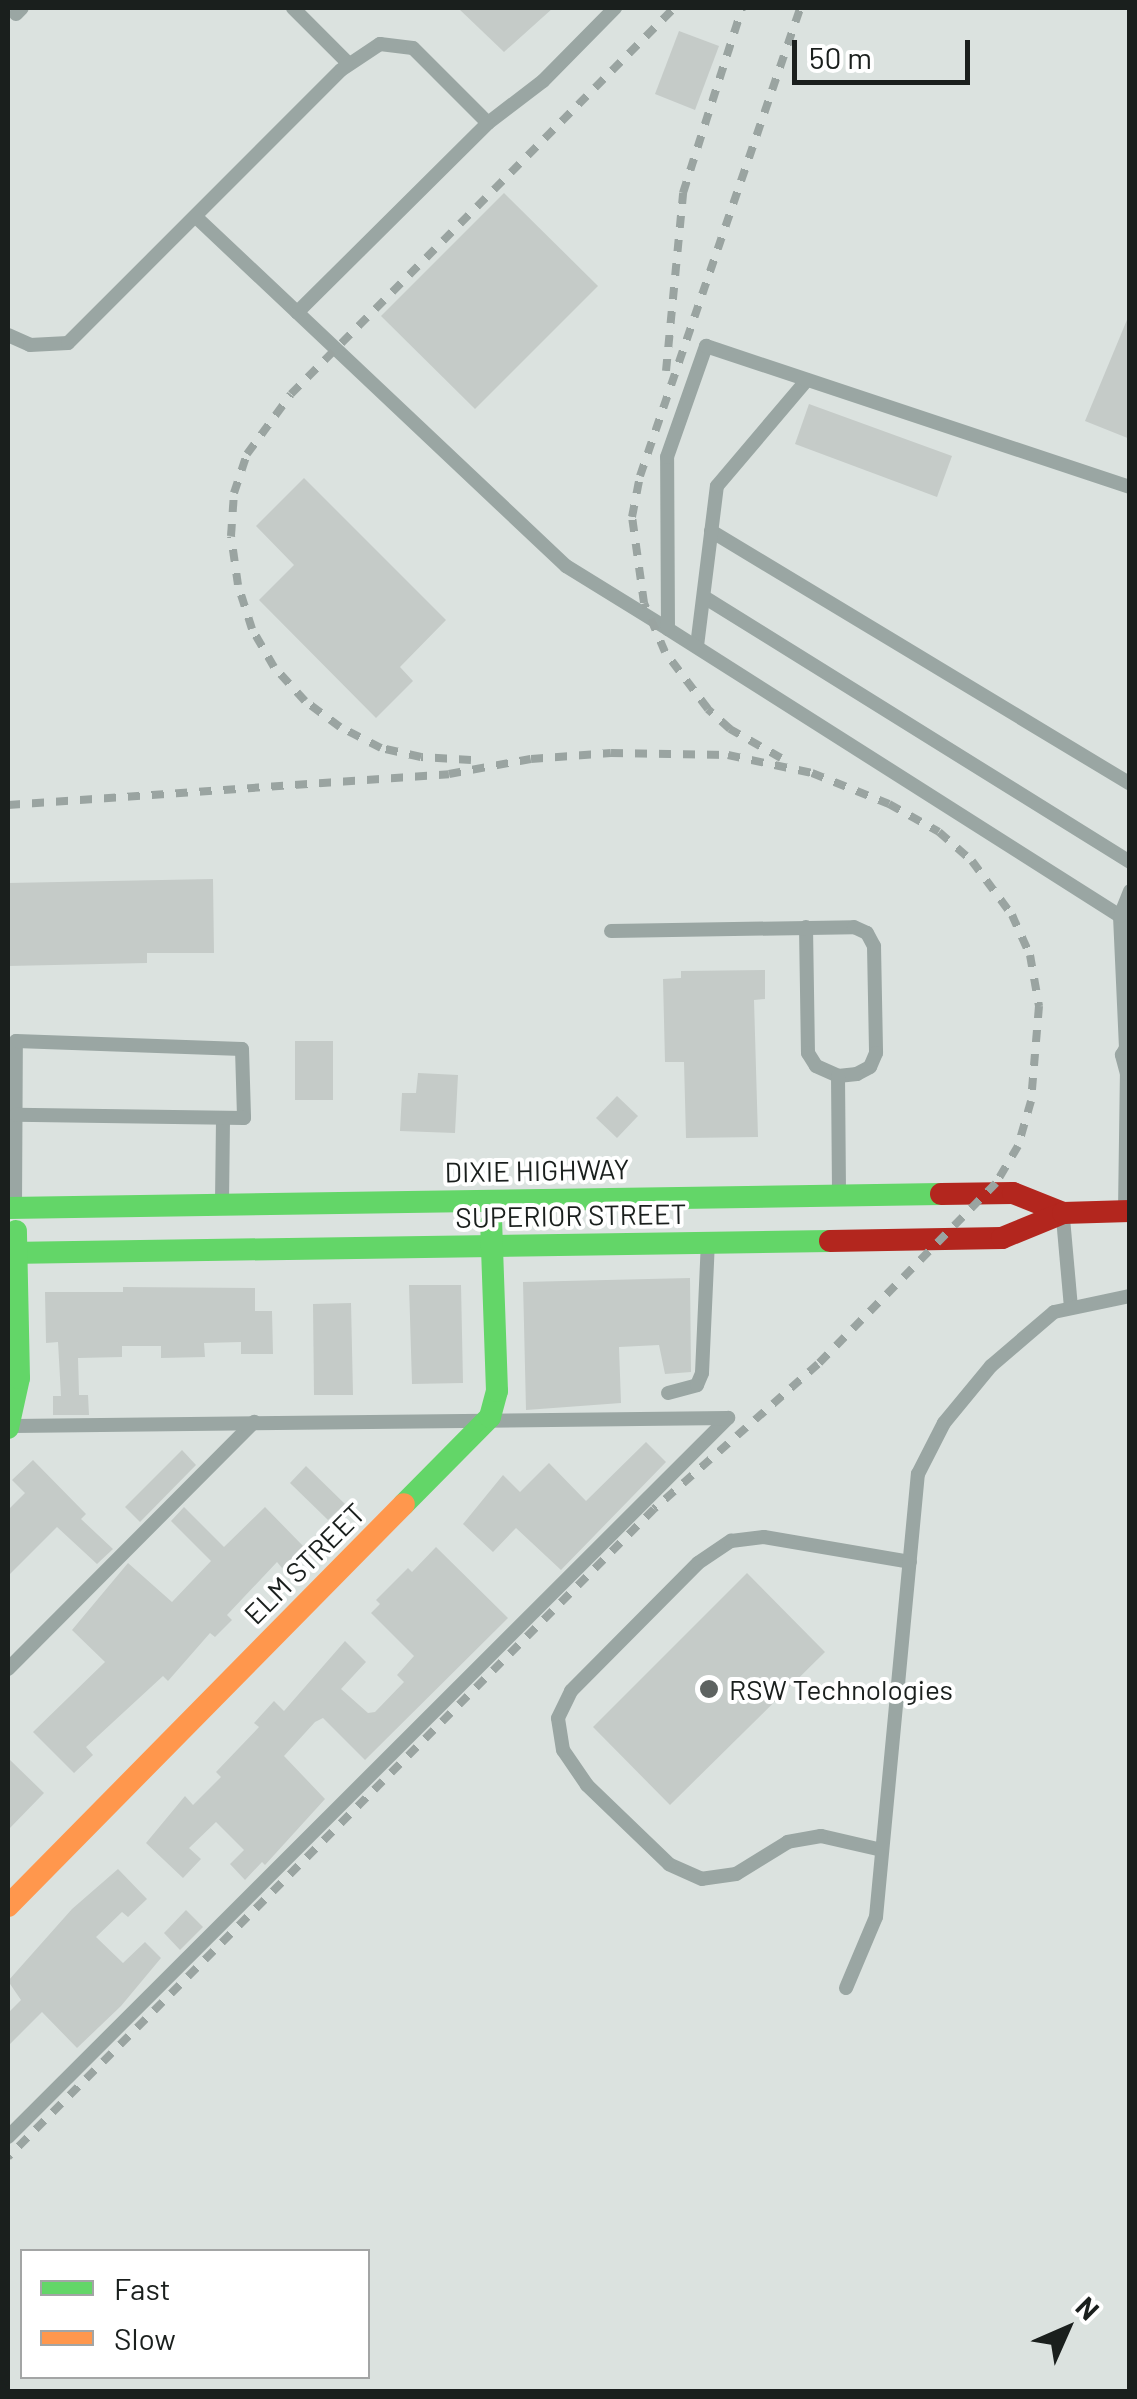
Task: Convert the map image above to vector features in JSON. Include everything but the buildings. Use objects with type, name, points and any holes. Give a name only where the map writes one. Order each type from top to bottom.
[{"type":"main road","name":"DIXIE HIGHWAY","points":[[12,1208],[1013,1193],[1063,1212]]},
{"type":"main road","points":[[839,1196],[839,1240]]},
{"type":"main road","points":[[490,1417],[497,1391],[491,1201]]},
{"type":"main road","points":[[8,1427],[19,1378],[12,1208]]},
{"type":"main road","name":"SUPERIOR STREET","points":[[12,1253],[1002,1238],[1063,1212],[1128,1211]]},
{"type":"main road","name":"ELM STREET","points":[[8,1906],[490,1417]]},
{"type":"lane","points":[[293,8],[349,64]]},
{"type":"lane","points":[[297,313],[488,122],[543,81],[616,8]]},
{"type":"lane","points":[[8,335],[30,346],[68,343],[349,64],[380,44],[413,48],[488,122]]},
{"type":"lane","points":[[196,217],[566,566],[1120,916]]},
{"type":"lane","points":[[668,629],[668,457],[706,346],[1130,486]]},
{"type":"lane","points":[[697,646],[717,486],[807,380]]},
{"type":"lane","points":[[711,530],[1130,784]]},
{"type":"lane","points":[[704,597],[1130,862]]},
{"type":"lane","points":[[1128,1211],[1128,1072],[1122,1055],[1128,1049],[1120,916],[1130,891]]},
{"type":"lane","points":[[611,931],[854,927],[867,933],[874,946],[876,1053],[870,1067],[857,1074],[838,1076],[816,1066],[808,1053],[806,928]]},
{"type":"lane","points":[[12,1208],[12,1040],[242,1049],[244,1118],[13,1105]]},
{"type":"lane","points":[[838,1076],[839,1196]]},
{"type":"lane","points":[[222,1205],[223,1118]]},
{"type":"lane","points":[[1063,1212],[1071,1308]]},
{"type":"lane","points":[[668,1394],[697,1385],[702,1373],[708,1242]]},
{"type":"lane","points":[[846,1988],[876,1917],[918,1474],[944,1423],[991,1366],[1054,1312],[1130,1296]]},
{"type":"lane","points":[[8,1427],[490,1417],[728,1418],[8,2138]]},
{"type":"lane","points":[[8,1669],[254,1422]]},
{"type":"lane","points":[[882,1850],[822,1836],[804,1839],[788,1842],[736,1874],[702,1880],[669,1864],[587,1785],[562,1750],[558,1718],[571,1691],[698,1563],[731,1541],[764,1537],[910,1562]]},
{"type":"railway","points":[[471,760],[421,757],[381,748],[340,727],[305,701],[274,667],[252,629],[238,585],[231,536],[234,493],[247,454],[291,394],[674,8]]},
{"type":"railway","points":[[666,371],[683,193],[742,8]]},
{"type":"railway","points":[[781,758],[730,729],[708,709],[665,652],[644,603],[632,517],[640,476],[800,8]]},
{"type":"railway","points":[[8,805],[449,774],[531,759],[611,753],[728,755],[812,773],[889,804],[939,832],[972,861],[1012,915],[1030,955],[1039,1006],[1031,1101],[1018,1146],[996,1183],[818,1364],[654,1509],[8,2157]]},
{"type":"traffic: fast","points":[[8,1208],[941,1194]]},
{"type":"traffic: fast","points":[[404,1504],[490,1417],[497,1391],[491,1223]]},
{"type":"traffic: fast","points":[[8,1428],[19,1378],[16,1231]]},
{"type":"traffic: fast","points":[[8,1253],[830,1241]]},
{"type":"traffic: slow","points":[[8,1906],[404,1504]]},
{"type":"traffic: jam","points":[[941,1194],[1013,1193],[1063,1213]]},
{"type":"traffic: jam","points":[[830,1241],[1002,1238],[1063,1213],[1130,1211]]},
{"type":"place","name":"RSW Technologies","points":[[709,1689]]}]
